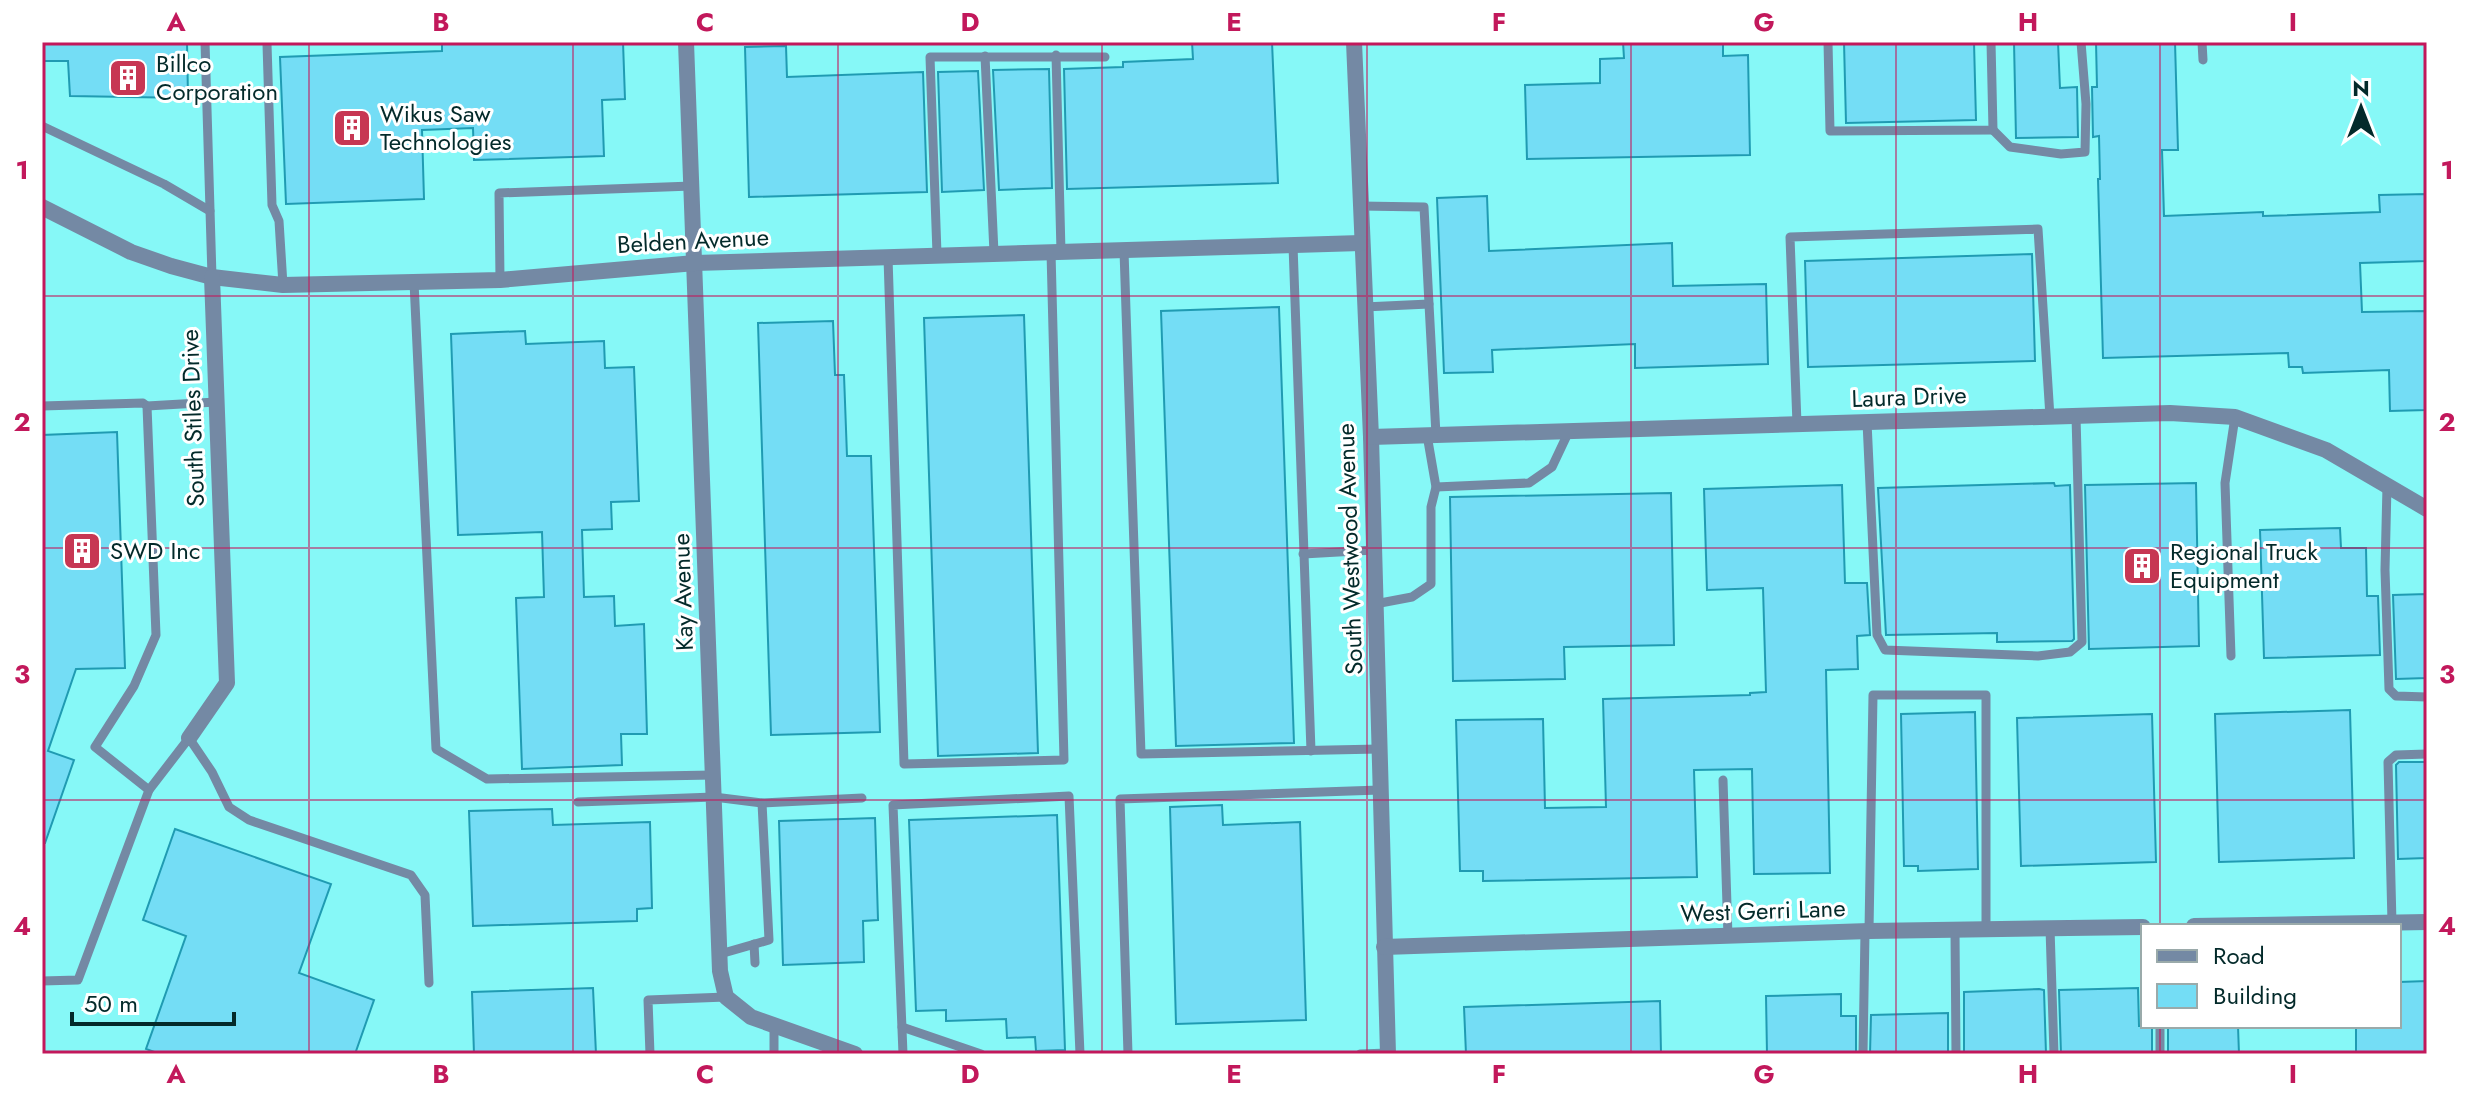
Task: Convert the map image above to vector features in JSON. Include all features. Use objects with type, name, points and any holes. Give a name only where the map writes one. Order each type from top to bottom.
[{"type":"street","name":"Kay Avenue","points":[[686,42],[720,971],[726,997]]},
{"type":"street","name":"South Westwood Avenue","points":[[1354,42],[1371,437],[1388,1054]]},
{"type":"street","name":"Belden Avenue","points":[[42,207],[131,252],[212,277],[283,285],[500,280],[695,263],[1361,243]]},
{"type":"street","name":"South Stiles Drive","points":[[189,738],[227,683],[212,277]]},
{"type":"street","name":"Laura Drive","points":[[1371,437],[2170,413],[2235,417],[2326,450],[2427,509]]},
{"type":"street","points":[[2326,924],[2427,922]]},
{"type":"street","name":"West Gerri Lane","points":[[1384,947],[1867,931],[2141,927]]},
{"type":"street","points":[[726,997],[751,1017],[855,1054]]},
{"type":"lane","points":[[205,42],[212,277]]},
{"type":"lane","points":[[1828,42],[1830,131],[1993,130]]},
{"type":"lane","points":[[1991,42],[1993,130],[2010,147],[2061,154],[2085,152],[2086,104],[2081,42]]},
{"type":"lane","points":[[2202,42],[2203,60]]},
{"type":"lane","points":[[267,44],[272,205],[279,221],[283,285]]},
{"type":"lane","points":[[888,257],[904,764],[1064,760],[1056,55]]},
{"type":"lane","points":[[985,56],[994,253]]},
{"type":"lane","points":[[937,254],[930,57],[1105,57]]},
{"type":"lane","points":[[42,126],[164,184],[210,211]]},
{"type":"lane","points":[[500,280],[499,193],[692,186]]},
{"type":"lane","points":[[1360,206],[1424,207],[1431,435],[1436,487],[1431,507],[1431,584],[1412,597],[1375,604]]},
{"type":"lane","points":[[1797,424],[1790,237],[2038,229],[2050,417]]},
{"type":"lane","points":[[1293,245],[1311,751]]},
{"type":"lane","points":[[1124,251],[1141,754],[1379,749]]},
{"type":"lane","points":[[414,282],[436,749],[487,779],[713,775]]},
{"type":"lane","points":[[1364,307],[1429,304]]},
{"type":"lane","points":[[42,406],[143,403],[147,406],[216,402]]},
{"type":"lane","points":[[147,406],[156,635],[134,686],[95,747],[149,790]]},
{"type":"lane","points":[[1867,422],[1877,635],[1885,650],[2038,656],[2070,652],[2082,642],[2076,416]]},
{"type":"lane","points":[[2231,656],[2225,483],[2235,417]]},
{"type":"lane","points":[[1436,487],[1529,483],[1552,467],[1569,431]]},
{"type":"lane","points":[[2387,486],[2385,570],[2389,689],[2396,696],[2427,697]]},
{"type":"lane","points":[[1303,554],[1374,550]]},
{"type":"lane","points":[[1863,1054],[1873,695],[1986,695],[1986,929]]},
{"type":"lane","points":[[42,981],[78,980],[149,790],[189,738],[212,772],[229,807],[249,820],[411,875],[425,895],[429,983]]},
{"type":"lane","points":[[2392,923],[2388,762],[2396,755],[2427,754]]},
{"type":"lane","points":[[1723,780],[1728,937]]},
{"type":"lane","points":[[1128,1054],[1120,799],[1380,790]]},
{"type":"lane","points":[[903,1054],[893,805],[1069,796],[1080,1054]]},
{"type":"lane","points":[[578,802],[714,797],[762,803],[862,798]]},
{"type":"lane","points":[[720,954],[769,940],[762,803]]},
{"type":"lane","points":[[2050,928],[2054,1054]]},
{"type":"lane","points":[[1955,930],[1956,1054]]},
{"type":"lane","points":[[754,944],[755,963]]},
{"type":"lane","points":[[650,1054],[648,1000],[726,997]]},
{"type":"lane","points":[[774,1026],[774,1054]]},
{"type":"lane","points":[[902,1027],[981,1054]]},
{"type":"lane","points":[[2160,1028],[2160,1054]]},
{"type":"lane","points":[[1360,1054],[1388,1054]]},
{"type":"building","name":"Billco Corporation","points":[[42,42],[187,42],[188,98],[70,96],[68,61],[42,61]]},
{"type":"building","points":[[442,42],[623,42],[625,99],[602,100],[604,156],[474,160],[473,128],[422,130],[424,199],[286,204],[280,57],[442,51]]},
{"type":"building","points":[[1192,42],[1272,42],[1278,183],[1067,189],[1064,69],[1123,67],[1123,62],[1193,59]]},
{"type":"building","points":[[1623,42],[1723,42],[1723,56],[1748,55],[1750,155],[1527,159],[1525,85],[1600,83],[1600,59],[1624,58]]},
{"type":"building","points":[[1844,42],[1974,42],[1976,120],[1846,123]]},
{"type":"building","points":[[2014,42],[2058,42],[2060,88],[2077,87],[2078,137],[2016,138]]},
{"type":"building","points":[[2096,42],[2175,42],[2178,150],[2162,150],[2164,216],[2380,212],[2379,195],[2427,194],[2427,261],[2360,263],[2362,312],[2427,311],[2427,410],[2390,411],[2389,370],[2303,373],[2302,367],[2289,367],[2288,353],[2103,358],[2099,136],[2093,137],[2092,87],[2097,87]]},
{"type":"building","points":[[786,46],[787,77],[923,72],[927,192],[749,197],[745,47]]},
{"type":"building","points":[[1049,69],[1052,188],[999,190],[993,70]]},
{"type":"building","points":[[978,71],[984,190],[942,192],[938,72]]},
{"type":"building","points":[[1487,196],[1489,251],[1672,243],[1673,286],[1766,284],[1768,364],[1635,368],[1635,344],[1492,350],[1493,372],[1444,373],[1437,198]]},
{"type":"building","points":[[2032,254],[2035,361],[1808,367],[1805,261]]},
{"type":"building","points":[[1279,307],[1294,743],[1176,746],[1161,311]]},
{"type":"building","points":[[1024,315],[1038,753],[938,756],[924,318]]},
{"type":"building","points":[[833,321],[835,375],[844,375],[847,456],[871,456],[880,732],[771,735],[758,323]]},
{"type":"building","points":[[525,331],[526,344],[604,341],[605,368],[634,367],[639,501],[611,502],[612,529],[582,530],[584,597],[614,596],[615,626],[644,624],[647,734],[621,734],[622,765],[522,769],[516,598],[544,597],[542,532],[458,535],[451,334]]},
{"type":"building","name":"SWD Inc","points":[[117,432],[125,668],[76,669],[48,751],[74,760],[45,843],[42,843],[42,435]]},
{"type":"building","points":[[2054,483],[2055,486],[2070,485],[2072,641],[1997,642],[1997,633],[1886,635],[1878,488]]},
{"type":"building","name":"Regional Truck Equipment","points":[[2196,483],[2199,646],[2089,649],[2085,485]]},
{"type":"building","points":[[1842,485],[1845,583],[1867,583],[1870,635],[1857,636],[1858,669],[1826,670],[1830,873],[1754,874],[1752,769],[1694,770],[1697,877],[1483,881],[1483,871],[1460,871],[1456,720],[1543,719],[1545,808],[1606,807],[1603,699],[1766,692],[1763,588],[1707,590],[1704,489]]},
{"type":"building","points":[[1671,493],[1674,645],[1564,647],[1565,679],[1453,681],[1450,497]]},
{"type":"building","points":[[2340,528],[2341,548],[2366,548],[2367,596],[2378,596],[2380,655],[2264,658],[2260,530]]},
{"type":"building","points":[[2427,594],[2427,678],[2396,679],[2393,595]]},
{"type":"building","points":[[2350,710],[2354,858],[2219,862],[2215,714]]},
{"type":"building","points":[[1975,712],[1978,869],[1918,871],[1918,866],[1904,866],[1901,714]]},
{"type":"building","points":[[2152,714],[2156,862],[2021,866],[2017,718]]},
{"type":"building","points":[[2399,762],[2427,762],[2427,858],[2398,859],[2396,765]]},
{"type":"building","points":[[1222,805],[1223,825],[1300,822],[1306,1020],[1176,1024],[1170,807]]},
{"type":"building","points":[[552,809],[553,825],[650,822],[652,908],[637,909],[637,921],[473,926],[469,811]]},
{"type":"building","points":[[1057,815],[1065,1050],[1036,1051],[1035,1037],[1007,1038],[1006,1019],[946,1021],[946,1010],[916,1011],[909,820]]},
{"type":"building","points":[[875,818],[878,920],[863,921],[864,962],[783,965],[779,821]]},
{"type":"building","points":[[175,829],[331,884],[299,973],[374,1000],[355,1054],[160,1054],[146,1049],[186,936],[143,920]]},
{"type":"building","points":[[2427,981],[2427,1054],[2356,1054],[2356,1028],[2401,1028],[2401,982]]},
{"type":"building","points":[[593,988],[596,1054],[474,1054],[472,992]]},
{"type":"building","points":[[2138,988],[2139,1026],[2152,1028],[2152,1054],[2061,1054],[2059,990]]},
{"type":"building","points":[[2044,990],[2046,1054],[1964,1054],[1964,992]]},
{"type":"building","points":[[1841,994],[1841,1016],[1856,1016],[1856,1054],[1767,1054],[1766,996]]},
{"type":"building","points":[[1660,1001],[1661,1054],[1466,1054],[1464,1007]]},
{"type":"building","points":[[1948,1013],[1948,1054],[1870,1054],[1871,1015]]},
{"type":"building","points":[[2168,1028],[2238,1028],[2239,1054],[2168,1054]]},
{"type":"place","name":"Billco Corporation","points":[[128,78]]},
{"type":"place","name":"Wikus Saw Technologies","points":[[352,128]]},
{"type":"place","name":"SWD Inc","points":[[82,551]]},
{"type":"place","name":"Regional Truck Equipment","points":[[2142,566]]}]
